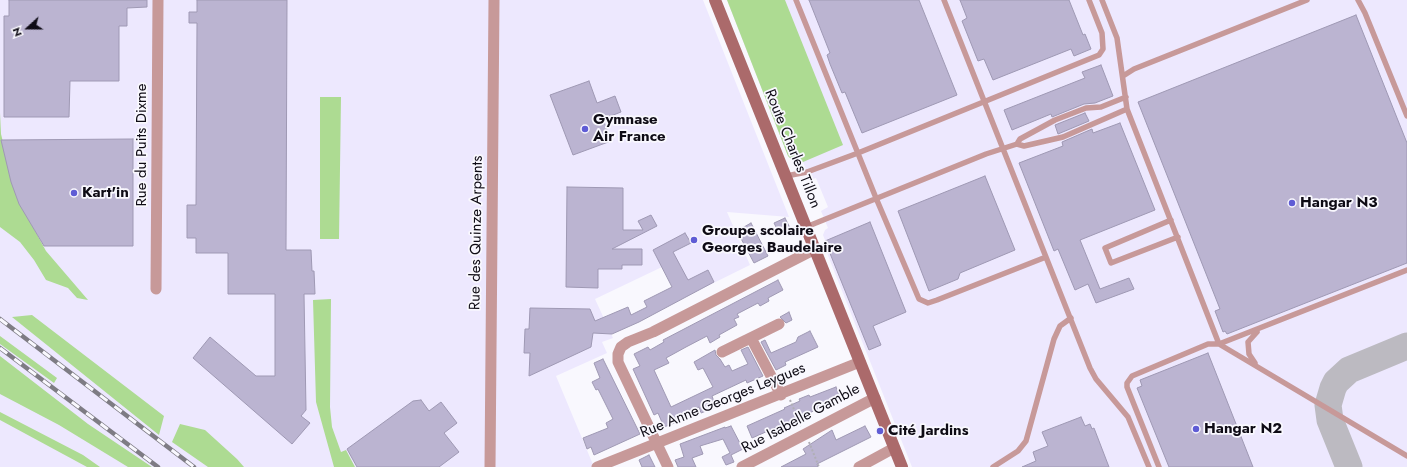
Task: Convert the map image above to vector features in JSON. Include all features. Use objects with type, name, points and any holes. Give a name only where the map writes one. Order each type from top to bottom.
[{"type":"main road","name":"Route Charles Tillon","points":[[715,0],[902,467]]},
{"type":"street","name":"Rue du Puits Dixme","points":[[156,289],[158,0]]},
{"type":"street","name":"Rue des Quinze Arpents","points":[[490,467],[494,0]]},
{"type":"street","points":[[668,467],[618,362],[618,354],[628,342],[653,332],[815,249]]},
{"type":"street","points":[[722,352],[779,324]]},
{"type":"street","points":[[751,338],[781,394]]},
{"type":"street","name":"Rue Anne Georges Leygues","points":[[597,467],[860,362]]},
{"type":"street","name":"Rue Isabelle Gamble","points":[[742,467],[875,398]]},
{"type":"street","points":[[859,467],[894,448]]},
{"type":"lane","points":[[796,0],[915,293],[924,302],[937,300],[1046,257]]},
{"type":"lane","points":[[944,0],[1096,379],[1128,417],[1149,467]]},
{"type":"lane","points":[[786,176],[807,172],[858,153],[1099,55],[1103,49],[1102,33],[1089,0]]},
{"type":"lane","points":[[1102,0],[1117,38],[1127,110],[1220,344],[1407,456]]},
{"type":"lane","points":[[1123,76],[1134,69],[1307,0]]},
{"type":"lane","points":[[1358,0],[1365,13],[1407,116]]},
{"type":"lane","points":[[1017,144],[1020,139],[1055,120],[1086,108],[1101,107],[1126,97]]},
{"type":"lane","points":[[806,227],[986,154],[1017,144],[1024,146],[1063,137],[1127,110]]},
{"type":"lane","points":[[1171,220],[1105,248],[1111,263],[1178,237]]},
{"type":"lane","points":[[1159,467],[1127,387],[1127,383],[1132,376],[1208,344],[1220,344],[1407,270]]},
{"type":"lane","points":[[993,467],[1018,451],[1026,441],[1056,334],[1063,322],[1071,318]]},
{"type":"lane","points":[[1258,366],[1249,354],[1248,342],[1252,336],[1262,328]]},
{"type":"shaded area","points":[[0,0],[703,0],[789,217],[727,212],[750,265],[679,300],[662,267],[595,299],[613,338],[602,342],[607,353],[556,376],[594,467],[0,467]]},
{"type":"shaded area","points":[[727,0],[1407,0],[1407,467],[912,467],[823,243],[825,240],[823,235],[825,230],[828,228],[821,211],[828,207],[816,178],[810,180],[803,162],[794,162],[788,156]]},
{"type":"green space","points":[[727,0],[785,0],[843,145],[803,162],[794,162],[788,156]]},
{"type":"green space","points":[[320,97],[341,97],[339,239],[320,239]]},
{"type":"green space","points":[[0,113],[1,134],[17,198],[46,251],[88,300],[77,298],[68,288],[46,280],[34,260],[20,242],[0,227]]},
{"type":"green space","points":[[331,299],[330,407],[332,427],[341,452],[346,450],[355,467],[334,467],[316,402],[313,300]]},
{"type":"green space","points":[[32,315],[164,416],[159,435],[12,317]]},
{"type":"green space","points":[[0,336],[57,378],[54,383],[0,344]]},
{"type":"green space","points":[[0,356],[88,424],[152,467],[128,467],[59,425],[0,394]]},
{"type":"green space","points":[[0,412],[83,455],[100,467],[87,467],[0,420]]},
{"type":"green space","points":[[180,424],[205,430],[244,467],[208,467],[172,442]]},
{"type":"building","points":[[9,0],[147,0],[147,7],[127,8],[127,26],[119,26],[119,81],[70,81],[69,117],[4,117],[4,16],[9,16]]},
{"type":"building","points":[[197,0],[287,0],[286,250],[311,250],[315,294],[304,294],[306,410],[301,416],[310,423],[292,444],[193,358],[210,337],[256,376],[275,376],[275,294],[228,294],[228,253],[196,253],[196,238],[187,238],[187,205],[196,205],[197,23],[189,23],[189,12],[197,12]]},
{"type":"building","points":[[809,0],[919,0],[957,95],[862,133],[845,92],[842,93],[830,64],[827,55],[830,53]]},
{"type":"building","points":[[960,0],[1069,0],[1083,35],[1085,34],[1091,49],[1074,56],[1071,49],[993,80],[984,59],[978,61],[962,21],[967,18]]},
{"type":"building","name":"Hangar N3","points":[[1356,15],[1407,143],[1407,263],[1227,334],[1225,331],[1223,332],[1215,311],[1220,309],[1138,102]]},
{"type":"building","points":[[1101,65],[1113,96],[1095,103],[1084,104],[1052,117],[1051,114],[1012,130],[1004,110],[1085,78],[1082,72]]},
{"type":"building","name":"Gymnase Air France","points":[[589,81],[597,103],[615,96],[621,112],[603,119],[611,141],[573,155],[550,95]]},
{"type":"building","points":[[1085,113],[1089,121],[1058,134],[1055,125]]},
{"type":"building","points":[[1120,123],[1155,210],[1080,240],[1100,289],[1129,278],[1134,289],[1096,303],[1088,284],[1075,290],[1058,249],[1054,251],[1019,163],[1063,146],[1062,142],[1092,129],[1093,133]]},
{"type":"building","name":"Kart'in","points":[[133,139],[133,246],[44,246],[19,204],[11,182],[1,140]]},
{"type":"building","points":[[985,176],[1015,250],[960,273],[958,279],[929,291],[898,211]]},
{"type":"building","points":[[567,187],[623,188],[623,230],[643,230],[638,221],[651,215],[657,226],[612,249],[642,249],[642,265],[622,265],[622,269],[598,269],[598,288],[566,287]]},
{"type":"building","points":[[785,218],[791,230],[780,235],[774,223]]},
{"type":"building","points":[[870,222],[906,312],[873,326],[881,345],[869,350],[825,241]]},
{"type":"building","points":[[751,223],[768,256],[754,263],[737,231]]},
{"type":"building","points":[[685,233],[691,243],[673,252],[688,280],[708,270],[714,282],[639,322],[612,334],[593,333],[591,347],[529,376],[530,353],[524,353],[525,329],[529,329],[530,308],[590,309],[595,321],[628,307],[631,315],[647,307],[644,301],[672,287],[653,250]]},
{"type":"building","points":[[778,280],[783,290],[768,298],[769,301],[760,306],[758,303],[737,314],[739,317],[734,319],[737,325],[719,335],[720,337],[710,343],[707,336],[686,347],[666,358],[669,363],[654,370],[671,407],[713,387],[703,368],[698,370],[694,362],[715,350],[716,355],[725,367],[729,365],[732,371],[748,364],[741,350],[748,347],[763,376],[747,383],[746,380],[712,396],[716,407],[701,413],[699,407],[680,416],[682,420],[664,427],[658,413],[654,415],[633,369],[640,366],[634,354],[648,347],[650,350],[664,342],[663,340]]},
{"type":"building","points":[[789,312],[792,320],[786,323],[780,317]]},
{"type":"building","points":[[810,331],[818,347],[785,362],[786,365],[776,370],[761,342],[765,340],[771,353],[796,342],[798,337]]},
{"type":"building","name":"Hangar N2","points":[[1208,353],[1253,467],[1169,467],[1137,388],[1142,386],[1140,380]]},
{"type":"building","points":[[603,359],[640,434],[594,455],[591,447],[587,449],[583,438],[608,428],[606,423],[613,419],[598,389],[596,390],[592,382],[600,378],[594,363]]},
{"type":"building","points":[[836,387],[841,399],[752,438],[747,426],[785,409],[784,408],[800,401],[799,399],[809,395],[810,397]]},
{"type":"building","points":[[421,400],[429,411],[441,402],[457,423],[444,433],[459,452],[439,467],[357,467],[347,449],[413,401]]},
{"type":"building","points":[[1081,417],[1085,426],[1090,424],[1092,429],[1094,428],[1109,467],[1022,467],[1036,461],[1033,452],[1048,446],[1042,432]]},
{"type":"building","points":[[731,426],[743,449],[731,455],[734,462],[726,465],[722,457],[730,453],[723,439],[700,446],[703,454],[692,458],[696,467],[678,467],[675,460],[684,457],[680,444]]},
{"type":"building","points":[[865,426],[871,437],[817,464],[818,467],[781,467],[806,454],[803,449],[832,430],[836,440]]},
{"type":"building","points":[[649,455],[655,467],[642,467],[639,460]]},
{"type":"taxiway","points":[[1349,467],[1330,420],[1328,405],[1333,388],[1336,382],[1349,370],[1407,346]]},
{"type":"railway","points":[[0,319],[194,467]]},
{"type":"railway","points":[[0,348],[158,467]]},
{"type":"place","name":"Gymnase Air France","points":[[585,129]]},
{"type":"place","name":"Kart'in","points":[[74,193]]},
{"type":"place","name":"Hangar N3","points":[[1292,203]]},
{"type":"place","name":"Groupe scolaire Georges Baudelaire","points":[[694,240]]},
{"type":"place","name":"Hangar N2","points":[[1196,429]]},
{"type":"place","name":"Cité Jardins","points":[[880,431]]}]
